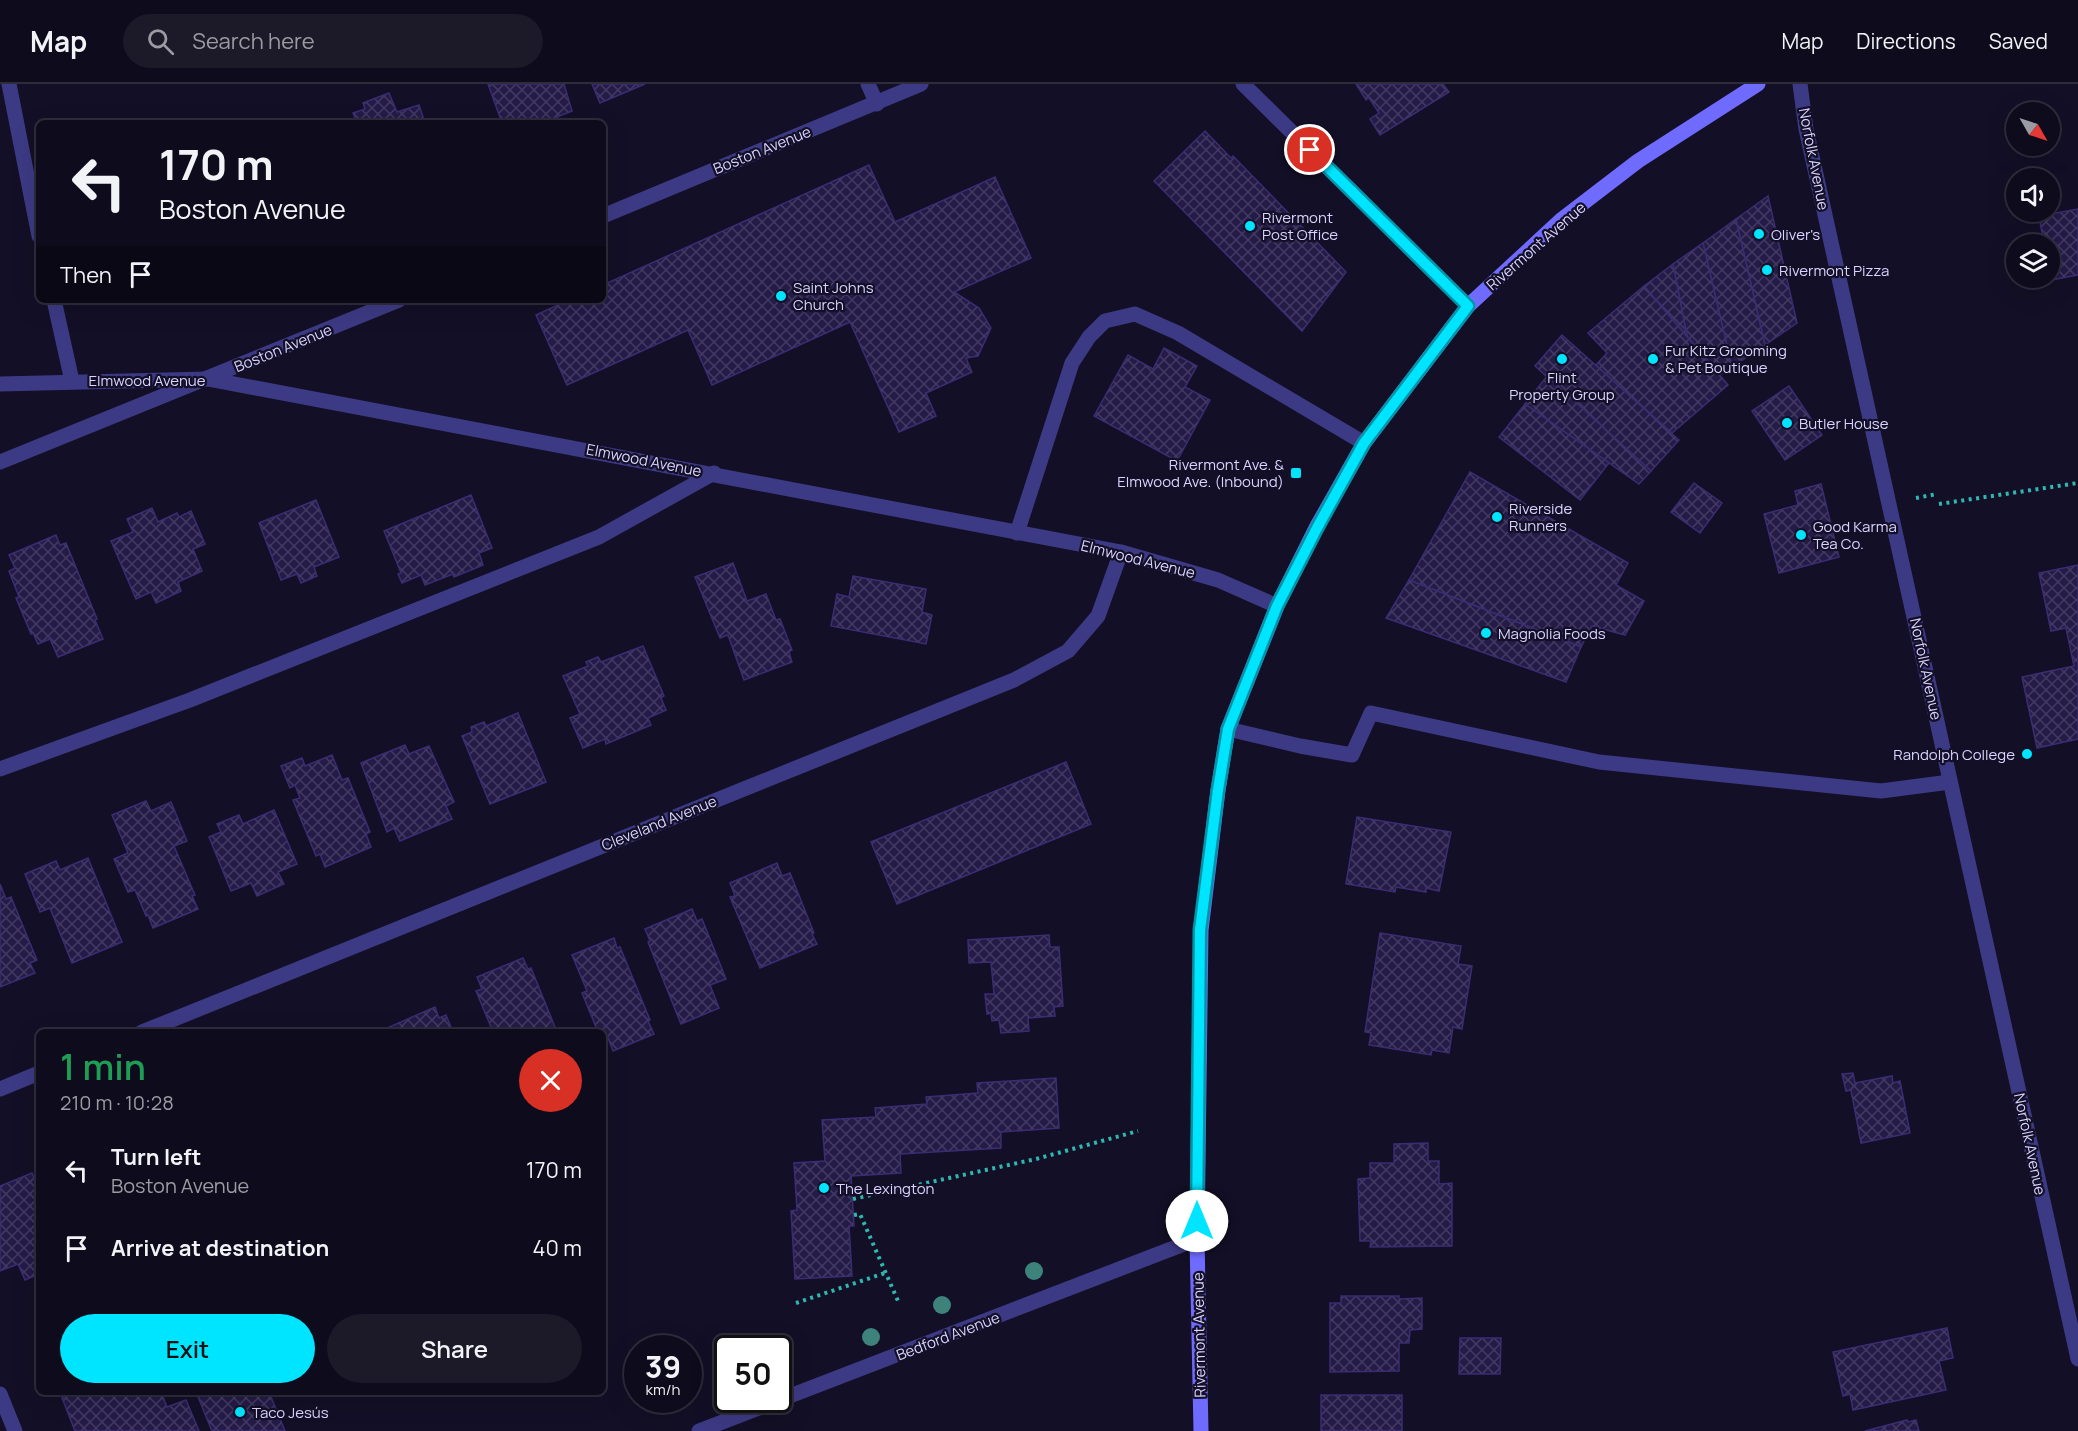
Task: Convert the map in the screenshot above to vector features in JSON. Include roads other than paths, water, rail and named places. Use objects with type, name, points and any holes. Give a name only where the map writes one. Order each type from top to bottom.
[{"type":"main road","name":"Rivermont Avenue","points":[[1201,1431],[1197,1239],[1200,930],[1228,729],[1277,606],[1364,443],[1468,306],[1561,220],[1630,167],[1758,84]]},
{"type":"street","points":[[9,84],[36,221]]},
{"type":"street","points":[[868,84],[877,104]]},
{"type":"street","name":"Boston Avenue","points":[[606,215],[921,84]]},
{"type":"street","points":[[1243,84],[1468,306]]},
{"type":"street","name":"Norfolk Avenue","points":[[1800,84],[1806,129],[2078,1359]]},
{"type":"street","points":[[55,303],[72,381]]},
{"type":"street","name":"Boston Avenue","points":[[0,462],[392,303]]},
{"type":"street","points":[[1017,532],[1072,363],[1089,337],[1105,321],[1135,314],[1178,333],[1364,443]]},
{"type":"street","name":"Elmwood Avenue","points":[[0,384],[208,379],[714,473],[1120,552],[1218,580],[1277,606]]},
{"type":"street","points":[[0,769],[190,700],[598,537],[714,473]]},
{"type":"street","name":"Cleveland Avenue","points":[[149,1029],[1014,680],[1068,651],[1098,616],[1120,552]]},
{"type":"street","points":[[1228,729],[1300,746],[1352,755],[1371,713],[1599,762],[1881,790],[1950,782]]},
{"type":"street","points":[[0,1089],[36,1075]]},
{"type":"street","name":"Bedford Avenue","points":[[699,1431],[1197,1239]]},
{"type":"street","points":[[0,1394],[15,1431]]},
{"type":"place","name":"Rivermont Post Office","points":[[1250,226]]},
{"type":"place","name":"Oliver's","points":[[1759,234]]},
{"type":"place","name":"Rivermont Pizza","points":[[1767,270]]},
{"type":"place","name":"Saint Johns Church","points":[[781,296]]},
{"type":"place","name":"Flint Property Group","points":[[1562,359]]},
{"type":"place","name":"Fur Kitz Grooming & Pet Boutique","points":[[1653,359]]},
{"type":"place","name":"Butler House","points":[[1787,423]]},
{"type":"place","name":"Rivermont Ave. & Elmwood Ave. (Inbound)","points":[[1296,473]]},
{"type":"place","name":"Riverside Runners","points":[[1497,517]]},
{"type":"place","name":"Good Karma Tea Co.","points":[[1801,535]]},
{"type":"place","name":"Magnolia Foods","points":[[1486,633]]},
{"type":"place","name":"Randolph College","points":[[2027,754]]},
{"type":"place","name":"The Lexington","points":[[824,1188]]},
{"type":"place","name":"Taco Jesús","points":[[240,1412]]}]
